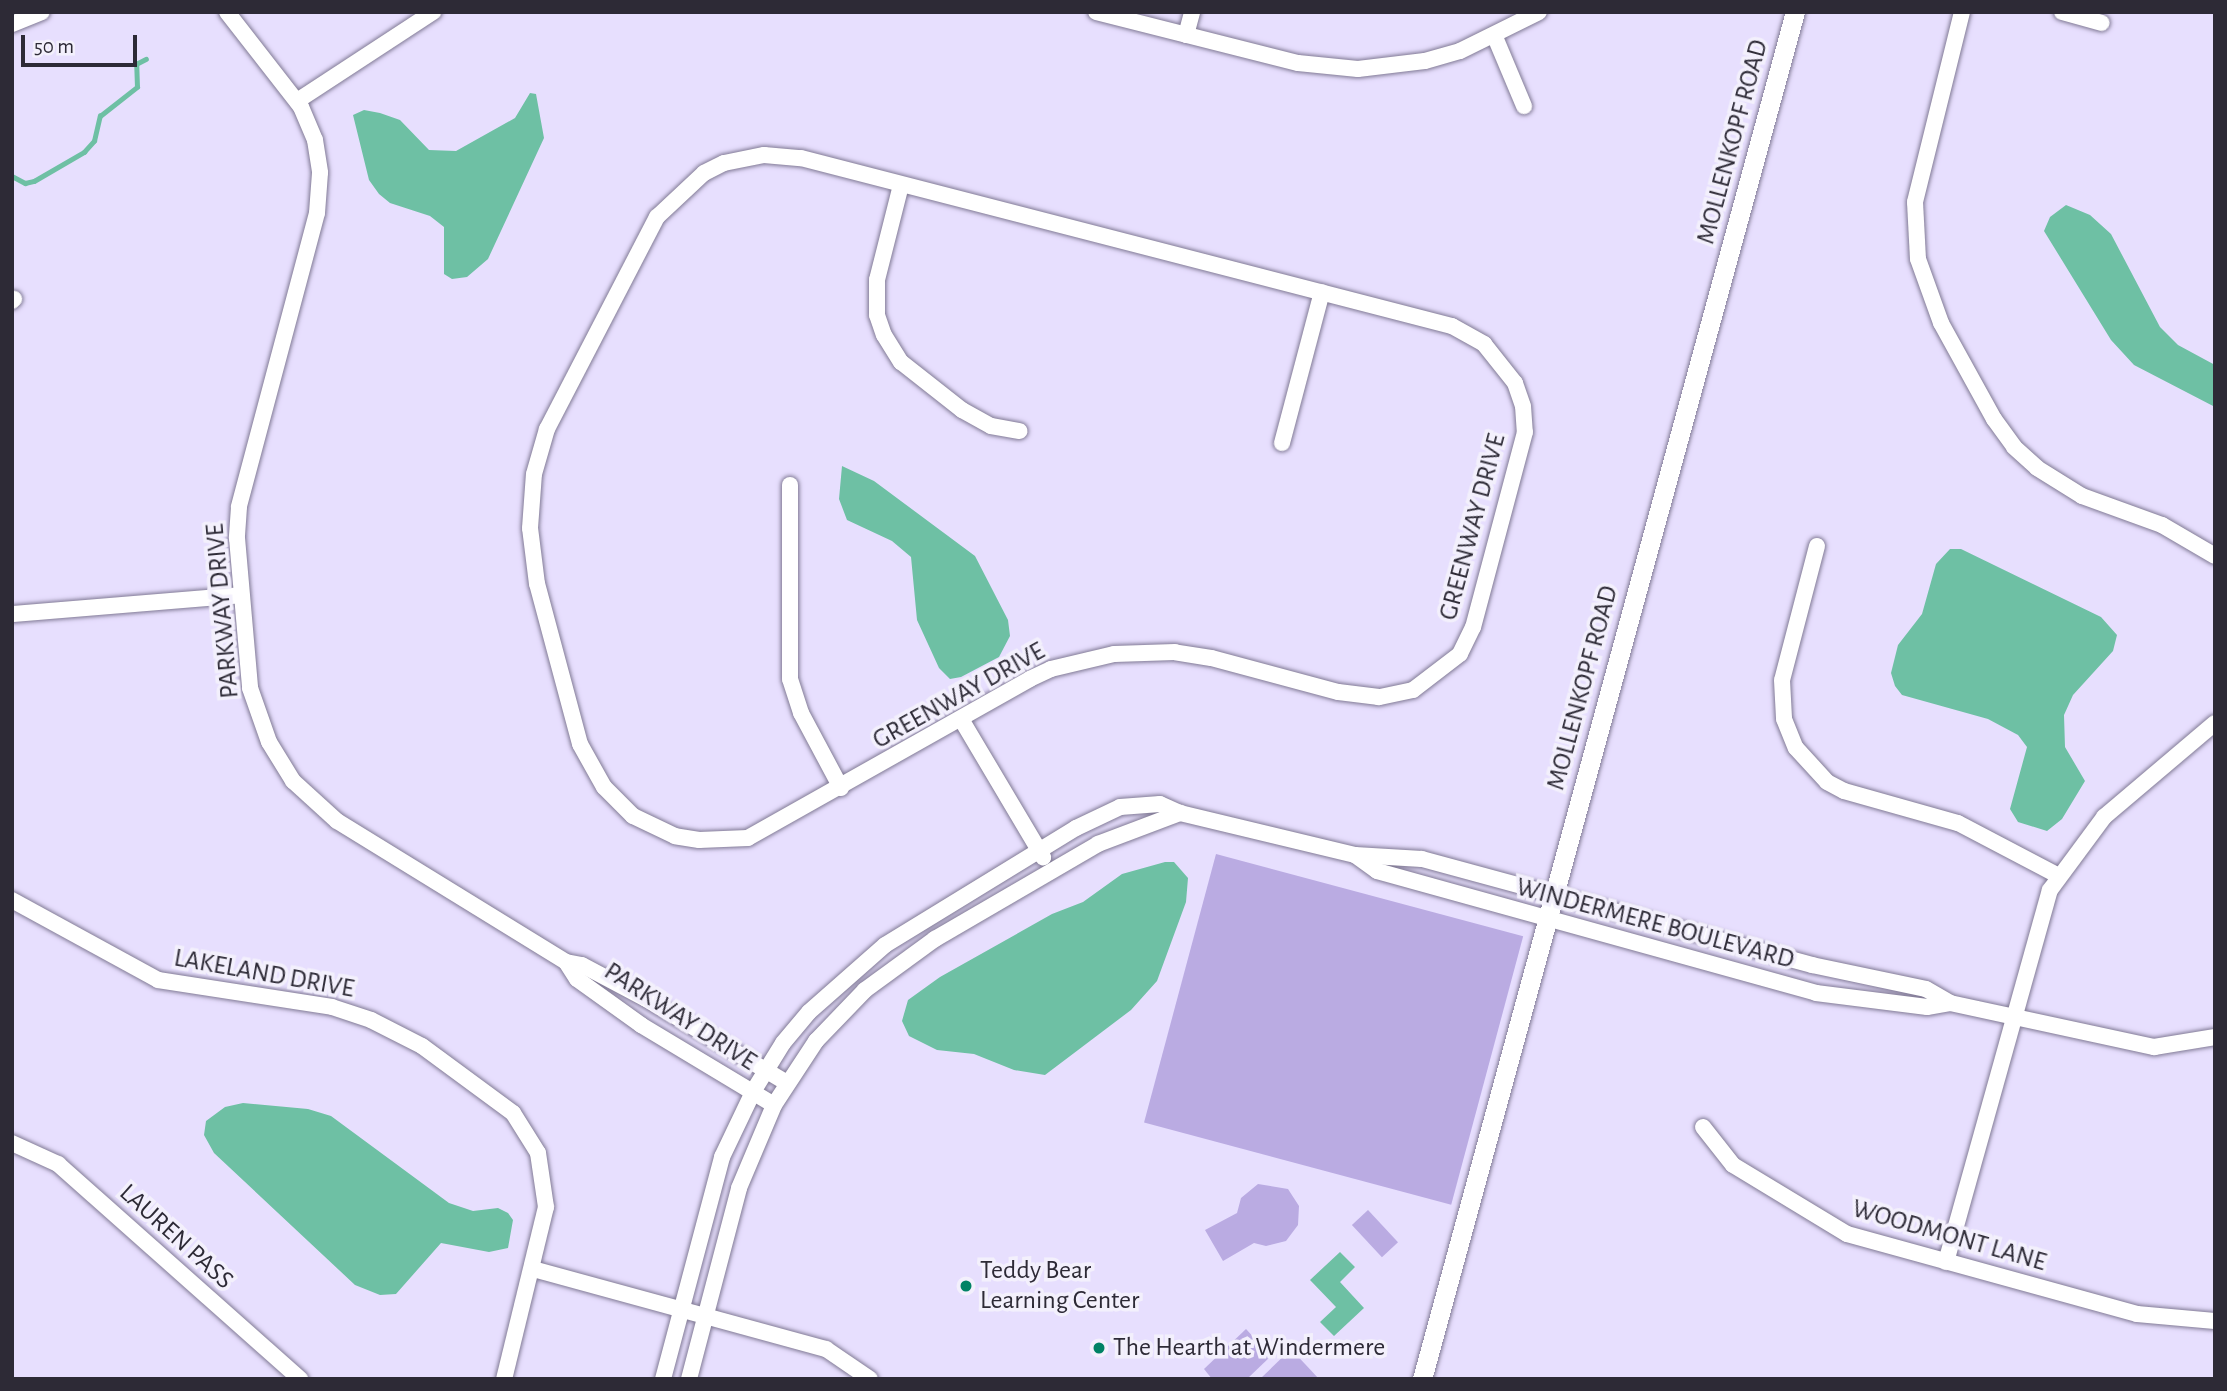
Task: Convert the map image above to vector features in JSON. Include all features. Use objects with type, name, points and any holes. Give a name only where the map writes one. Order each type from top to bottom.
[{"type":"street","points":[[12,24],[41,12]]},
{"type":"street","name":"PARKWAY DRIVE","points":[[227,12],[297,101],[315,140],[319,195],[243,484],[237,538],[253,703],[269,742],[299,788],[337,821],[566,962],[582,965],[646,999],[787,1083]]},
{"type":"street","points":[[297,101],[433,12]]},
{"type":"street","points":[[1096,12],[1298,63],[1358,68],[1425,61],[1494,37],[1539,12]]},
{"type":"street","points":[[1186,35],[1192,12]]},
{"type":"street","name":"MOLLENKOPF ROAD","points":[[1422,1379],[1795,12]]},
{"type":"street","points":[[1962,12],[1915,202],[1918,259],[1941,323],[1994,419],[2014,447],[2037,468],[2081,496],[2162,525],[2215,556]]},
{"type":"street","points":[[2062,12],[2102,23]]},
{"type":"street","points":[[1494,37],[1524,106]]},
{"type":"street","name":"GREENWAY DRIVE","points":[[764,155],[801,158],[1322,292],[1472,335],[1496,354],[1515,383],[1525,415],[1523,446],[1474,627],[1460,654],[1422,685],[1379,697],[1338,692],[1211,657],[1175,652],[1114,654],[1051,669],[772,828],[748,838],[723,841],[675,836],[618,804],[580,744],[537,584],[531,503],[540,449],[573,374],[657,217],[686,185],[724,163],[764,155]]},
{"type":"street","points":[[901,185],[877,280],[877,315],[884,335],[901,362],[969,414],[991,426],[1020,431]]},
{"type":"street","points":[[1282,443],[1322,292]]},
{"type":"street","points":[[790,485],[790,680],[801,713],[841,788]]},
{"type":"street","points":[[1817,546],[1782,680],[1784,719],[1796,748],[1827,782],[1844,791],[1958,823],[2059,876]]},
{"type":"street","points":[[12,614],[241,595]]},
{"type":"street","points":[[961,719],[1052,872]]},
{"type":"street","points":[[1946,1262],[2043,906],[2059,876],[2104,817],[2215,723]]},
{"type":"street","name":"WINDERMERE BOULEVARD","points":[[663,1379],[722,1157],[765,1070],[809,1012],[885,945],[1039,851],[1120,807],[1160,804],[1180,813],[1355,855],[1422,859],[1554,892],[1596,908],[1812,965],[1926,989],[1950,1003]]},
{"type":"street","points":[[689,1379],[739,1188],[774,1105],[816,1041],[865,990],[926,945],[1118,834],[1180,813]]},
{"type":"street","name":"WINDERMERE BOULEVARD","points":[[1355,855],[1377,871],[1546,921],[1816,993],[1927,1007],[1950,1003],[2013,1014],[2119,1042],[2154,1046],[2215,1037]]},
{"type":"street","name":"LAKELAND DRIVE","points":[[12,900],[158,981],[332,1007],[371,1020],[486,1090],[513,1113],[538,1153],[546,1207],[504,1379]]},
{"type":"street","name":"PARKWAY DRIVE","points":[[566,962],[577,979],[640,1026],[774,1105]]},
{"type":"street","name":"WOODMONT LANE","points":[[1703,1127],[1733,1165],[1821,1222],[1860,1239],[2137,1314],[2215,1321]]},
{"type":"street","name":"LAUREN PASS","points":[[12,1143],[58,1164],[300,1379]]},
{"type":"street","points":[[533,1269],[826,1349],[870,1379]]},
{"type":"shaded area","points":[[530,93],[536,94],[544,138],[488,259],[467,277],[452,279],[444,274],[444,227],[430,216],[390,203],[379,194],[369,180],[353,115],[364,110],[380,113],[400,120],[429,150],[456,151],[515,118]]},
{"type":"shaded area","points":[[2066,205],[2090,215],[2111,234],[2160,327],[2178,345],[2215,365],[2215,407],[2134,365],[2111,340],[2044,231],[2050,217]]},
{"type":"shaded area","points":[[842,466],[874,481],[975,556],[1008,620],[1010,636],[999,657],[961,677],[950,679],[939,668],[917,620],[911,557],[892,541],[847,520],[839,499]]},
{"type":"shaded area","points":[[1950,549],[1961,549],[2101,617],[2117,635],[2113,651],[2073,695],[2064,715],[2065,747],[2085,781],[2062,819],[2047,831],[2018,822],[2010,809],[2027,747],[2018,735],[1988,719],[1902,695],[1895,686],[1891,673],[1898,645],[1922,614],[1936,564]]},
{"type":"shaded area","points":[[1216,854],[1523,936],[1451,1205],[1144,1123]]},
{"type":"shaded area","points":[[1174,862],[1188,878],[1186,902],[1157,981],[1131,1010],[1045,1075],[1014,1070],[974,1054],[937,1050],[909,1036],[902,1021],[908,1000],[940,977],[1052,914],[1083,902],[1122,874]]},
{"type":"shaded area","points":[[243,1103],[308,1109],[331,1116],[449,1203],[473,1211],[498,1208],[508,1213],[513,1220],[508,1248],[489,1252],[441,1243],[396,1294],[380,1295],[355,1285],[214,1153],[204,1135],[206,1121],[225,1107]]},
{"type":"shaded area","points":[[1258,1184],[1288,1189],[1299,1206],[1298,1225],[1286,1241],[1266,1246],[1254,1243],[1223,1261],[1205,1230],[1237,1213],[1241,1198]]},
{"type":"shaded area","points":[[1368,1210],[1398,1242],[1382,1257],[1352,1225]]},
{"type":"shaded area","points":[[1340,1252],[1355,1267],[1340,1282],[1364,1308],[1334,1336],[1320,1322],[1336,1307],[1310,1280]]},
{"type":"shaded area","points":[[1246,1329],[1271,1356],[1247,1379],[1212,1379],[1204,1369]]},
{"type":"shaded area","points":[[1291,1349],[1319,1379],[1260,1379]]},
{"type":"waterway","points":[[12,176],[25,183],[34,181],[84,152],[94,141],[100,116],[137,87],[136,64],[146,59]]},
{"type":"place","name":"Teddy Bear Learning Center","points":[[966,1286]]},
{"type":"place","name":"The Hearth at Windermere","points":[[1099,1348]]}]
